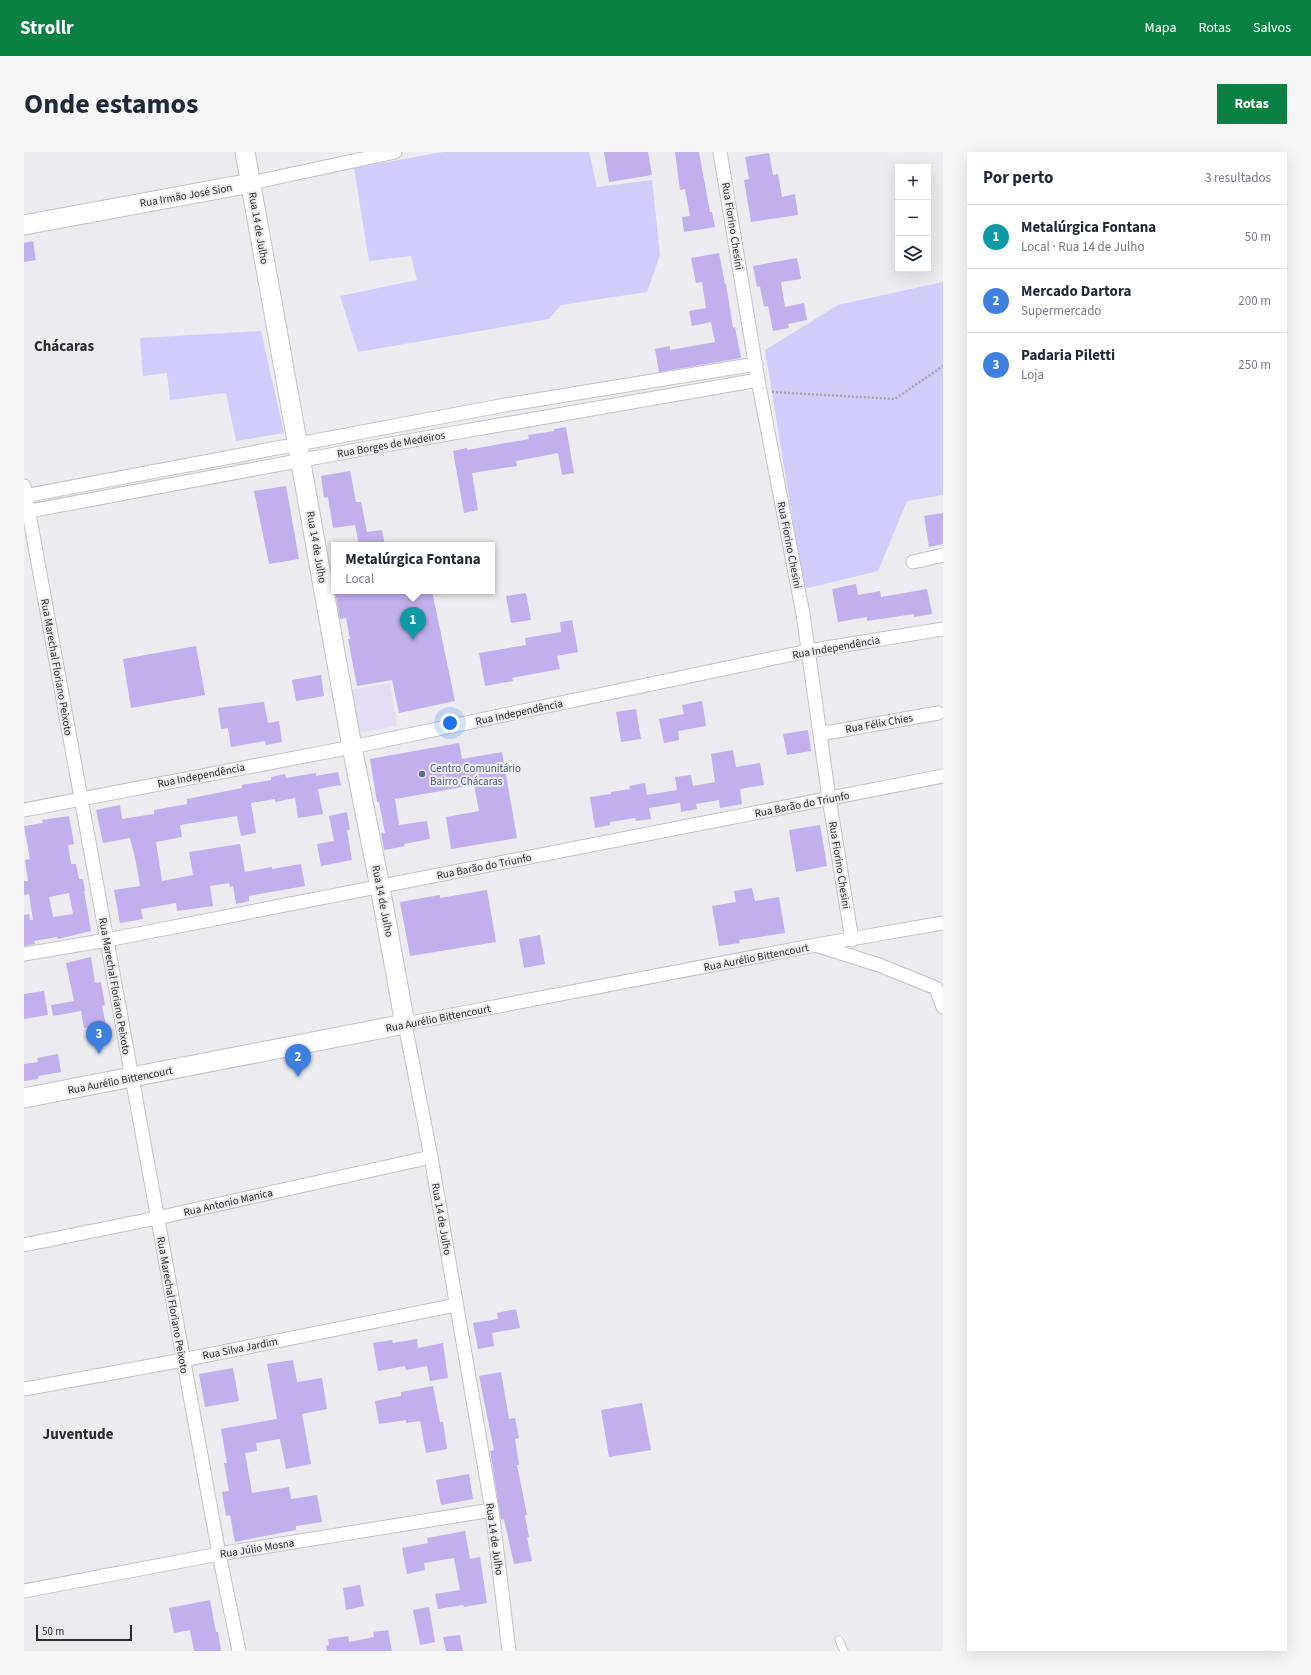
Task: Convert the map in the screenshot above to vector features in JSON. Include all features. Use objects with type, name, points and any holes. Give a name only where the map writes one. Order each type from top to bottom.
[{"type":"street","name":"Rua 14 de Julho","points":[[245,152],[352,747],[431,1157],[492,1510],[509,1651]]},
{"type":"street","name":"Rua Irmão José Sion","points":[[24,224],[251,183],[395,152]]},
{"type":"street","name":"Rua Fiorino Chesini","points":[[720,152],[756,364],[802,606],[829,798],[852,940]]},
{"type":"street","name":"Rua Borges de Medeiros","points":[[26,511],[504,406],[756,364]]},
{"type":"street","name":"Rua Borges de Medeiros","points":[[25,493],[300,452],[508,424],[760,386]]},
{"type":"street","points":[[504,406],[508,424]]},
{"type":"street","name":"Rua Marechal Floriano Peixoto","points":[[25,493],[26,511],[81,798],[218,1554],[239,1651]]},
{"type":"street","points":[[913,562],[943,555]]},
{"type":"street","name":"Rua Independência","points":[[24,810],[352,747],[808,651],[943,628]]},
{"type":"street","name":"Rua Félix Chies","points":[[820,734],[938,713]]},
{"type":"street","name":"Rua Barão do Triunfo","points":[[24,954],[107,940],[943,776]]},
{"type":"street","name":"Rua Aurélio Bittencourt","points":[[24,1098],[816,945],[852,940],[943,923]]},
{"type":"street","points":[[816,945],[879,965],[940,987],[943,1007]]},
{"type":"street","name":"Rua Antonio Manica","points":[[24,1245],[157,1218],[431,1157]]},
{"type":"street","name":"Rua Silva Jardim","points":[[24,1389],[183,1360],[456,1304]]},
{"type":"street","name":"Rua Júlio Mosna","points":[[24,1592],[218,1554],[492,1510]]},
{"type":"lane","points":[[839,1640],[844,1651]]},
{"type":"path","points":[[760,386],[895,399],[943,366]]},
{"type":"shaded area","points":[[443,152],[589,152],[597,187],[652,180],[660,255],[647,292],[561,305],[549,319],[358,352],[340,296],[417,280],[411,256],[369,261],[354,168]]},
{"type":"shaded area","points":[[943,282],[943,495],[907,501],[878,571],[804,589],[765,350],[838,305]]},
{"type":"shaded area","points":[[261,331],[284,433],[236,441],[226,393],[170,400],[167,373],[143,376],[140,338]]},
{"type":"shaded area","points":[[390,683],[397,726],[352,734],[344,691]]},
{"type":"building","points":[[604,152],[648,152],[652,175],[609,182]]},
{"type":"building","points":[[675,152],[699,152],[710,212],[712,212],[715,227],[684,232],[682,217],[690,216],[685,189],[680,190]]},
{"type":"building","points":[[769,153],[773,175],[778,174],[782,197],[795,194],[798,215],[751,222],[744,180],[749,179],[745,157]]},
{"type":"building","points":[[33,241],[36,260],[24,262],[24,243]]},
{"type":"building","points":[[719,253],[733,328],[735,327],[741,358],[659,372],[655,349],[670,346],[670,350],[715,342],[711,322],[692,326],[689,311],[706,308],[702,282],[696,283],[691,258]]},
{"type":"building","points":[[797,258],[801,279],[781,282],[785,307],[804,303],[807,320],[788,324],[789,328],[773,331],[768,306],[764,307],[760,286],[757,287],[753,266]]},
{"type":"building","points":[[566,427],[574,473],[562,475],[558,453],[516,461],[517,466],[472,473],[478,510],[464,513],[453,451],[529,439],[528,435],[554,431],[554,429]]},
{"type":"building","points":[[350,471],[356,502],[361,502],[367,532],[382,530],[384,542],[358,542],[355,525],[333,528],[328,497],[324,498],[321,476]]},
{"type":"building","points":[[286,486],[299,559],[269,564],[254,491]]},
{"type":"building","points":[[943,513],[943,544],[929,547],[924,516]]},
{"type":"building","points":[[856,584],[858,595],[880,591],[881,597],[927,589],[932,614],[914,617],[914,614],[867,621],[867,617],[838,622],[832,589]]},
{"type":"building","points":[[526,593],[531,620],[511,623],[506,596]]},
{"type":"building","points":[[336,594],[433,594],[455,701],[399,713],[392,680],[357,686],[348,639],[350,639],[346,618],[340,619]]},
{"type":"building","points":[[572,620],[578,652],[557,656],[560,669],[512,678],[513,681],[485,686],[479,653],[526,645],[525,638],[561,632],[560,622]]},
{"type":"building","points":[[196,646],[205,695],[131,708],[123,659]]},
{"type":"building","points":[[321,675],[324,696],[296,701],[292,680]]},
{"type":"building","points":[[702,701],[706,726],[678,731],[679,740],[664,743],[659,719],[684,714],[682,705]]},
{"type":"building","points":[[264,702],[268,723],[279,721],[282,742],[266,745],[265,741],[231,747],[228,728],[221,729],[218,708]]},
{"type":"building","points":[[636,709],[641,739],[621,742],[616,712]]},
{"type":"building","points":[[808,730],[811,751],[787,755],[783,734]]},
{"type":"building","points":[[459,743],[462,759],[502,752],[517,838],[451,849],[446,817],[479,811],[474,785],[395,799],[399,825],[427,821],[430,839],[384,850],[381,833],[385,833],[379,802],[377,802],[370,759]]},
{"type":"building","points":[[733,750],[736,767],[760,763],[764,785],[740,789],[742,804],[720,808],[719,800],[696,804],[697,809],[681,812],[680,803],[649,808],[651,819],[636,821],[635,818],[610,822],[610,825],[595,828],[590,797],[611,794],[611,792],[630,789],[629,786],[645,783],[647,795],[677,790],[675,777],[691,775],[693,786],[715,782],[711,754]]},
{"type":"building","points":[[338,772],[341,785],[318,789],[323,814],[298,818],[295,798],[275,802],[275,799],[251,803],[256,833],[241,836],[237,816],[180,825],[182,837],[156,842],[162,881],[193,875],[189,852],[240,844],[245,872],[301,864],[305,886],[249,896],[249,901],[236,904],[233,886],[230,887],[229,883],[210,886],[213,906],[177,911],[176,903],[141,909],[143,919],[120,923],[114,890],[140,886],[136,862],[130,838],[103,843],[96,810],[120,805],[122,819],[154,814],[154,810],[187,804],[187,799],[242,788],[242,785],[271,780],[271,777],[285,774],[286,778],[316,773],[316,776]]},
{"type":"building","points":[[347,812],[350,830],[347,830],[352,860],[321,866],[317,844],[334,841],[329,816]]},
{"type":"building","points":[[69,816],[74,844],[68,845],[71,864],[76,864],[79,879],[83,879],[91,931],[58,939],[57,937],[34,941],[35,944],[24,946],[24,915],[29,914],[30,920],[33,920],[29,894],[24,895],[24,881],[28,881],[25,860],[30,859],[24,826],[43,823],[42,820]],"holes":[[[69,893],[73,914],[53,917],[49,897]]]},
{"type":"building","points":[[820,825],[827,866],[796,872],[789,830]]},
{"type":"building","points":[[752,888],[755,901],[779,897],[785,933],[739,940],[740,943],[719,946],[712,906],[736,902],[734,891]]},
{"type":"building","points":[[487,890],[496,942],[410,956],[400,902],[440,895],[440,898]]},
{"type":"building","points":[[540,935],[545,964],[524,968],[519,939]]},
{"type":"building","points":[[91,957],[95,983],[101,982],[105,1005],[102,1006],[106,1025],[84,1028],[81,1011],[53,1016],[51,1005],[74,1001],[66,963]]},
{"type":"building","points":[[44,991],[48,1015],[24,1019],[24,994]]},
{"type":"building","points":[[58,1054],[61,1072],[38,1076],[38,1079],[24,1081],[24,1064],[38,1062],[37,1058]]},
{"type":"building","points":[[516,1309],[520,1328],[492,1333],[494,1346],[478,1349],[473,1323],[498,1319],[497,1313]]},
{"type":"building","points":[[417,1339],[418,1348],[443,1343],[448,1378],[430,1381],[427,1366],[406,1370],[405,1366],[378,1371],[373,1343],[392,1340],[393,1343]]},
{"type":"building","points":[[293,1360],[297,1382],[322,1378],[327,1409],[302,1414],[311,1464],[286,1469],[280,1439],[256,1443],[257,1451],[245,1453],[252,1493],[289,1487],[291,1499],[317,1495],[322,1522],[296,1526],[296,1530],[235,1542],[230,1515],[226,1516],[222,1492],[229,1491],[224,1463],[227,1463],[221,1429],[277,1419],[267,1364]]},
{"type":"building","points":[[233,1368],[239,1401],[205,1407],[199,1374]]},
{"type":"building","points":[[501,1372],[509,1419],[515,1418],[519,1438],[515,1439],[519,1465],[517,1465],[527,1515],[525,1515],[529,1537],[527,1538],[532,1561],[514,1564],[504,1519],[501,1520],[490,1451],[494,1450],[479,1376]]},
{"type":"building","points":[[433,1386],[440,1422],[443,1422],[447,1449],[426,1453],[420,1421],[406,1423],[406,1420],[379,1424],[375,1401],[401,1396],[401,1392]]},
{"type":"building","points":[[642,1403],[651,1450],[609,1457],[601,1410]]},
{"type":"building","points":[[469,1474],[473,1499],[441,1505],[436,1480]]},
{"type":"building","points":[[465,1531],[470,1559],[480,1557],[487,1603],[438,1609],[435,1594],[460,1590],[454,1558],[424,1563],[425,1570],[407,1574],[402,1548],[428,1543],[427,1538]]},
{"type":"building","points":[[360,1585],[364,1606],[346,1610],[343,1588]]},
{"type":"building","points":[[210,1600],[221,1651],[194,1651],[190,1630],[174,1633],[169,1608]]},
{"type":"building","points":[[429,1607],[435,1642],[420,1645],[413,1610]]},
{"type":"building","points":[[388,1630],[392,1651],[327,1651],[326,1646],[329,1645],[328,1639],[348,1636],[349,1642],[374,1637],[373,1632]]},
{"type":"building","points":[[460,1635],[463,1651],[446,1651],[443,1637]]},
{"type":"place","name":"Metalúrgica Fontana","points":[[413,640]]},
{"type":"place","name":"Centro Comunitário Bairro Chácaras","points":[[422,774]]},
{"type":"place","name":"Padaria Piletti","points":[[99,1054]]},
{"type":"place","name":"Mercado Dartora","points":[[298,1077]]},
{"type":"district","name":"Chácaras","points":[[64,346]]},
{"type":"district","name":"Juventude","points":[[78,1434]]}]
